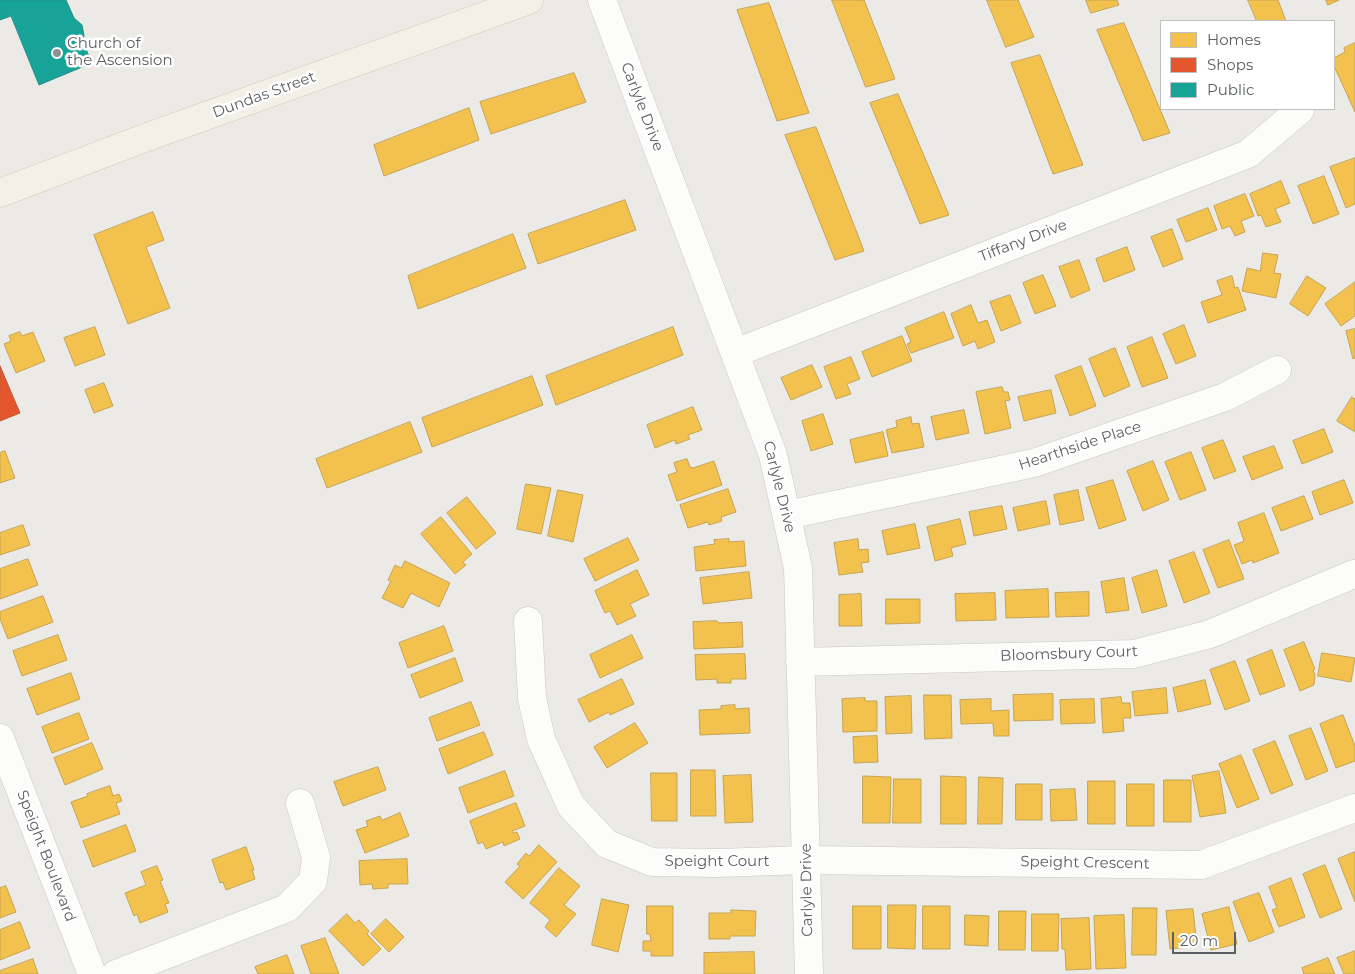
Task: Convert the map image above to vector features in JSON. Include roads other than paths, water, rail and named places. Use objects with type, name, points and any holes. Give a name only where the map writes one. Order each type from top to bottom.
[{"type":"main road","name":"Dundas Street","points":[[0,194],[150,136],[530,0]]},
{"type":"street","name":"Carlyle Drive","points":[[602,0],[774,455],[787,515],[798,568],[809,974]]},
{"type":"street","name":"Tiffany Drive","points":[[735,353],[1248,154],[1300,110]]},
{"type":"street","name":"Hearthside Place","points":[[787,515],[1034,463],[1225,397],[1277,370]]},
{"type":"street","name":"Bloomsbury Court","points":[[800,662],[1134,654],[1210,634],[1354,574]]},
{"type":"street","name":"Speight Court","points":[[528,621],[532,698],[541,739],[571,806],[607,844],[652,862],[718,863],[806,860]]},
{"type":"street","name":"Speight Boulevard","points":[[0,738],[92,974]]},
{"type":"street","points":[[116,974],[286,908],[313,881],[316,857],[300,803]]},
{"type":"street","name":"Speight Crescent","points":[[806,860],[1200,865],[1355,808]]},
{"type":"place","name":"Church of the Ascension","points":[[57,53]]}]
